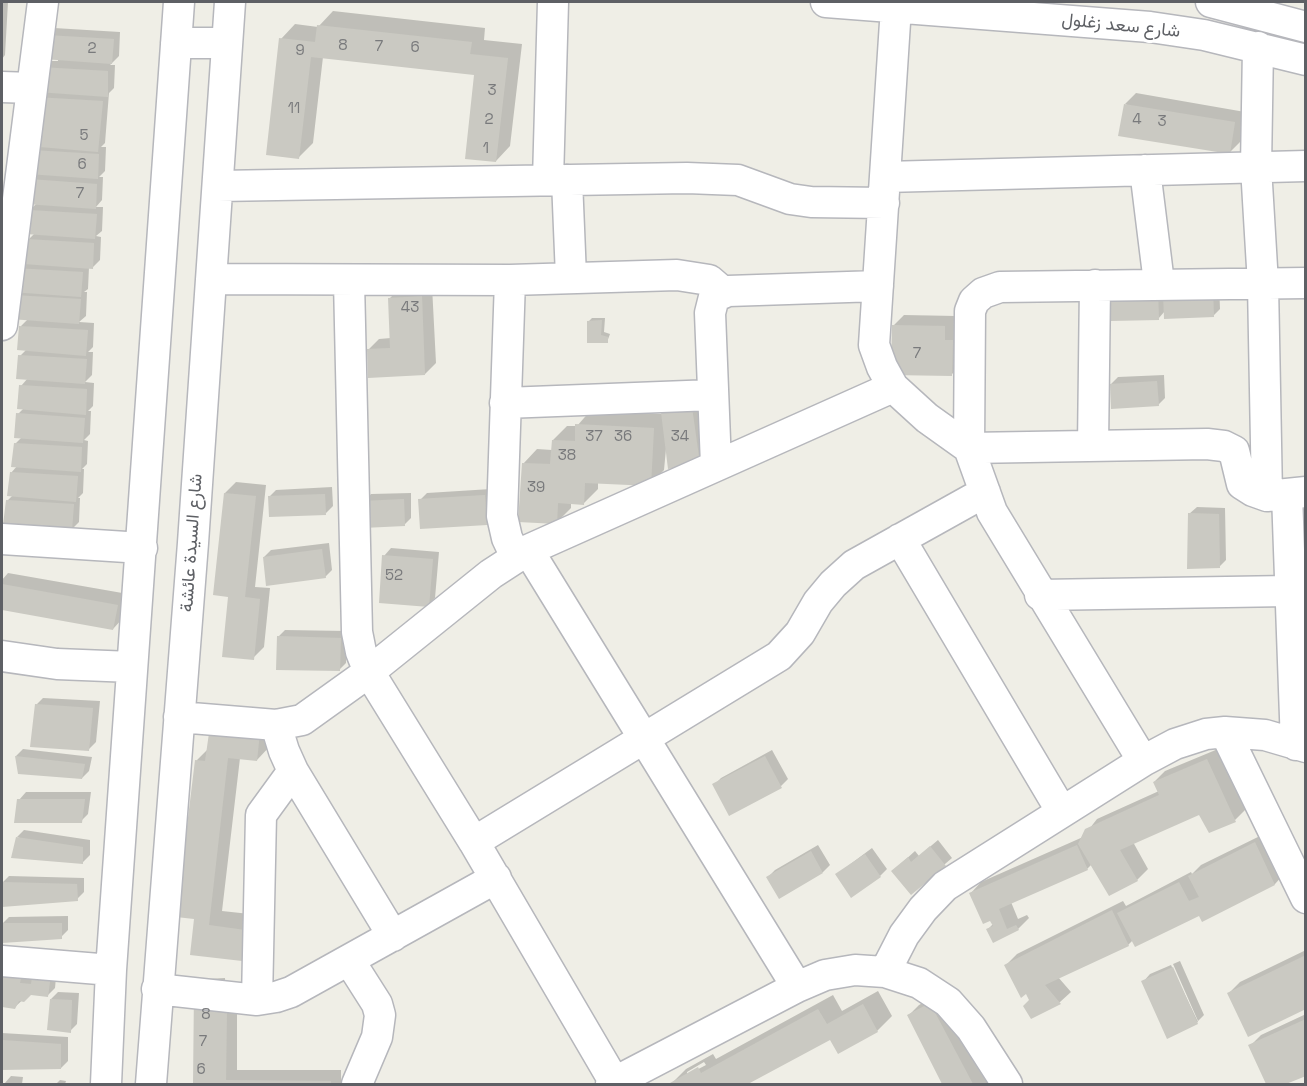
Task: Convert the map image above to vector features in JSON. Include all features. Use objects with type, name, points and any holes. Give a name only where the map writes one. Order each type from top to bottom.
[{"type":"street","points":[[2,326],[8,212],[32,88],[43,2]]},
{"type":"street","points":[[106,1084],[111,970],[179,2]]},
{"type":"street","name":"شارع السيدة عائشة","points":[[151,1084],[196,496],[230,2]]},
{"type":"street","points":[[553,2],[557,180],[571,278]]},
{"type":"street","name":"شارع سعد زغلول","points":[[826,2],[897,7],[1151,14],[1305,60]]},
{"type":"street","points":[[1211,2],[1305,27]]},
{"type":"street","points":[[897,7],[874,345],[893,387],[927,418],[969,448],[1224,446],[1234,451],[1242,484],[1287,494]]},
{"type":"street","points":[[176,43],[227,43]]},
{"type":"street","points":[[885,972],[904,935],[923,909],[945,886],[1143,761],[1175,744],[1206,734],[1225,732],[1265,735],[1301,746],[1289,591],[1287,494],[1263,284],[1257,167],[1258,47]]},
{"type":"street","points":[[2,87],[32,88]]},
{"type":"street","points":[[218,186],[557,180],[738,180],[790,199],[811,202],[884,190],[1145,170],[1305,166]]},
{"type":"street","points":[[1145,170],[1159,284]]},
{"type":"street","points":[[211,279],[510,280],[692,275],[709,280],[723,292]]},
{"type":"street","points":[[510,280],[502,516],[507,538],[522,554],[643,740],[797,987]]},
{"type":"street","points":[[349,281],[357,632],[360,652],[369,672],[496,878],[613,1084],[797,987],[825,975],[855,970],[885,972],[919,983],[948,1002],[971,1028],[1007,1084]]},
{"type":"street","points":[[1143,761],[1003,533],[985,492],[969,448],[970,311],[974,301],[983,293],[1000,287],[1305,283]]},
{"type":"street","points":[[1093,446],[1095,285]]},
{"type":"street","points":[[716,465],[710,306],[714,297],[723,292],[878,286]]},
{"type":"street","points":[[179,717],[276,725],[302,720],[369,672],[491,574],[522,554],[893,387]]},
{"type":"street","points":[[505,403],[712,395]]},
{"type":"street","points":[[474,842],[779,656],[800,633],[833,584],[854,565],[985,492]]},
{"type":"street","points":[[146,494],[196,496]]},
{"type":"street","points":[[2,539],[142,548]]},
{"type":"street","points":[[900,539],[1062,812]]},
{"type":"street","points":[[1040,595],[1289,591]]},
{"type":"street","points":[[2,656],[57,664],[132,667]]},
{"type":"street","points":[[276,725],[293,771],[393,936]]},
{"type":"street","points":[[1225,732],[1305,898]]},
{"type":"street","points":[[257,1000],[260,826],[265,807],[293,771]]},
{"type":"street","points":[[118,876],[166,881]]},
{"type":"street","points":[[157,989],[257,1000],[291,992],[496,878]]},
{"type":"street","points":[[350,960],[377,1004],[380,1015],[377,1037],[357,1084]]},
{"type":"street","points":[[2,961],[111,970]]},
{"type":"building","points":[[317,25],[472,42],[470,54],[508,58],[496,162],[465,159],[474,75],[311,57],[299,159],[266,155],[279,38],[315,42]]},
{"type":"building","points":[[46,35],[114,39],[112,64],[43,59]]},
{"type":"building","points":[[40,67],[108,71],[108,97],[38,92]]},
{"type":"building","points":[[35,97],[103,101],[98,152],[29,146]]},
{"type":"building","points":[[1124,104],[1235,122],[1230,154],[1118,136]]},
{"type":"building","points":[[31,150],[99,154],[98,179],[29,174]]},
{"type":"building","points":[[29,179],[97,184],[96,209],[26,204]]},
{"type":"building","points":[[29,210],[97,214],[95,239],[26,234]]},
{"type":"building","points":[[26,239],[94,243],[93,269],[24,264]]},
{"type":"building","points":[[14,268],[83,272],[81,297],[12,292]]},
{"type":"building","points":[[1158,290],[1159,320],[1110,321],[1110,291]]},
{"type":"building","points":[[1213,290],[1214,317],[1164,319],[1163,291]]},
{"type":"building","points":[[13,295],[81,299],[79,324],[10,319]]},
{"type":"building","points":[[422,296],[425,375],[368,378],[367,349],[390,348],[388,298]]},
{"type":"building","points":[[602,320],[601,335],[608,337],[608,343],[587,343],[587,321]]},
{"type":"building","points":[[892,325],[945,326],[945,340],[953,340],[952,376],[891,375]]},
{"type":"building","points":[[19,326],[88,330],[86,356],[17,350]]},
{"type":"building","points":[[18,355],[87,359],[85,384],[16,379]]},
{"type":"building","points":[[1157,381],[1159,406],[1111,409],[1110,384]]},
{"type":"building","points":[[19,385],[87,389],[86,415],[17,409]]},
{"type":"building","points":[[692,407],[700,464],[668,469],[661,412]]},
{"type":"building","points":[[16,413],[85,418],[83,443],[14,438]]},
{"type":"building","points":[[575,424],[654,428],[651,486],[585,483],[584,505],[558,503],[557,524],[518,522],[522,463],[550,464],[552,440],[575,441]]},
{"type":"building","points":[[14,443],[82,447],[81,472],[11,467]]},
{"type":"building","points":[[10,472],[78,476],[76,502],[7,496]]},
{"type":"building","points":[[224,493],[256,496],[245,597],[260,599],[254,660],[222,657],[228,597],[213,595]]},
{"type":"building","points":[[325,494],[326,515],[269,517],[268,496]]},
{"type":"building","points":[[485,495],[487,525],[420,529],[418,499]]},
{"type":"building","points":[[404,499],[405,526],[363,528],[363,501]]},
{"type":"building","points":[[6,500],[74,504],[72,530],[3,525]]},
{"type":"building","points":[[1188,513],[1219,514],[1220,568],[1187,569]]},
{"type":"building","points":[[322,549],[326,578],[266,586],[263,557]]},
{"type":"building","points":[[382,555],[433,559],[429,607],[379,603]]},
{"type":"building","points":[[2,584],[118,605],[113,630],[2,610]]},
{"type":"building","points":[[277,636],[341,638],[340,671],[276,670]]},
{"type":"building","points":[[35,704],[93,708],[89,751],[30,747]]},
{"type":"building","points":[[210,726],[260,732],[257,761],[228,758],[209,925],[245,930],[242,961],[190,955],[194,919],[176,917],[195,760],[205,761]]},
{"type":"building","points":[[15,756],[85,764],[82,779],[18,774]]},
{"type":"building","points":[[765,756],[782,788],[729,816],[712,784]]},
{"type":"building","points":[[1207,759],[1236,822],[1209,833],[1199,815],[1120,850],[1138,881],[1109,896],[1078,844],[1085,829],[1159,795],[1153,782]]},
{"type":"building","points":[[17,799],[85,799],[82,823],[14,823]]},
{"type":"building","points":[[16,837],[83,847],[83,864],[11,858]]},
{"type":"building","points":[[1255,842],[1275,885],[1202,922],[1199,916],[1135,947],[1117,913],[1179,882],[1189,901],[1199,897],[1188,876]]},
{"type":"building","points":[[1077,845],[1088,870],[999,909],[1007,929],[1016,925],[1019,930],[993,943],[986,929],[993,926],[990,921],[983,924],[969,893]]},
{"type":"building","points":[[930,846],[946,866],[911,895],[891,871],[908,857],[911,862]]},
{"type":"building","points":[[811,851],[823,873],[779,899],[766,877]]},
{"type":"building","points":[[865,854],[881,877],[851,898],[835,874]]},
{"type":"building","points":[[2,882],[77,884],[78,901],[2,907]]},
{"type":"building","points":[[1112,910],[1129,946],[1045,985],[1061,1004],[1031,1019],[1023,1006],[1029,1000],[1026,994],[1021,998],[1004,965]]},
{"type":"building","points":[[2,923],[62,923],[62,939],[2,943]]},
{"type":"building","points":[[1306,955],[1306,1009],[1248,1037],[1227,993]]},
{"type":"building","points":[[1173,967],[1198,1024],[1167,1039],[1141,981]]},
{"type":"building","points":[[2,969],[21,978],[20,983],[31,984],[33,972],[51,974],[48,997],[31,995],[24,1002],[19,1001],[15,1009],[2,1007]]},
{"type":"building","points":[[194,989],[227,1008],[226,1080],[331,1081],[331,1084],[193,1084]]},
{"type":"building","points":[[50,999],[72,1000],[71,1033],[47,1030]]},
{"type":"building","points":[[930,1003],[973,1084],[942,1084],[907,1015]]},
{"type":"building","points":[[863,1004],[878,1032],[838,1054],[830,1040],[748,1084],[670,1083],[698,1067],[701,1073],[818,1009],[827,1024]]},
{"type":"building","points":[[1306,1019],[1306,1076],[1286,1084],[1266,1084],[1248,1045]]},
{"type":"building","points":[[2,1040],[61,1044],[61,1069],[2,1070]]}]
